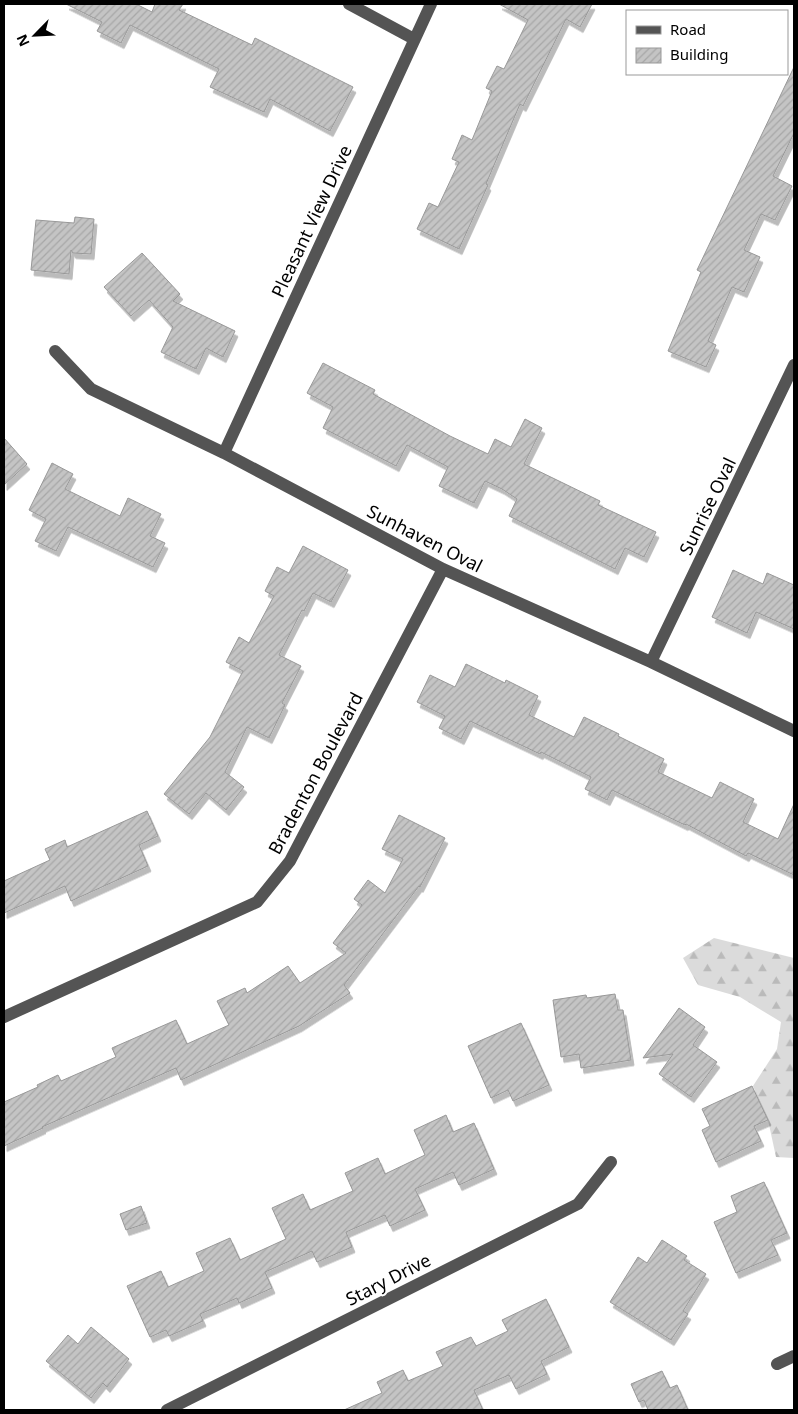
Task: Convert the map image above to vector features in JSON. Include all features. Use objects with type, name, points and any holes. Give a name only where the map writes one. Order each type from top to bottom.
[{"type":"street","points":[[348,4],[414,39]]},
{"type":"street","name":"Pleasant View Drive","points":[[224,453],[431,4]]},
{"type":"street","name":"Sunhaven Oval","points":[[55,351],[91,389],[224,453],[443,569],[650,662],[794,731]]},
{"type":"street","name":"Sunrise Oval","points":[[650,662],[794,365]]},
{"type":"street","name":"Bradenton Boulevard","points":[[4,1017],[257,902],[290,861],[443,569]]},
{"type":"street","name":"Stary Drive","points":[[168,1410],[578,1204],[610,1162]]},
{"type":"street","points":[[776,1364],[794,1356]]},
{"type":"green space","points":[[714,938],[794,958],[794,1158],[776,1157],[768,1120],[753,1086],[777,1049],[781,1022],[740,997],[698,985],[683,958]]},
{"type":"building","points":[[66,4],[136,4],[152,12],[155,4],[183,4],[179,10],[252,45],[255,38],[353,87],[330,131],[270,99],[264,112],[210,87],[219,69],[130,25],[121,43],[97,31],[102,22]]},
{"type":"building","points":[[499,4],[592,4],[580,27],[566,19],[523,106],[520,104],[486,184],[488,185],[459,249],[417,229],[429,203],[438,207],[459,162],[452,159],[462,135],[472,140],[492,91],[486,88],[497,66],[504,69],[528,20]]},
{"type":"building","points":[[794,67],[794,133],[773,176],[792,186],[775,220],[761,214],[744,250],[760,257],[744,292],[732,287],[708,341],[716,345],[706,367],[668,351],[701,272],[697,270]]},
{"type":"building","points":[[75,217],[94,219],[91,254],[73,253],[71,250],[69,274],[31,270],[36,220],[74,223]]},
{"type":"building","points":[[142,253],[180,294],[173,301],[235,331],[223,357],[206,348],[196,369],[161,352],[173,327],[149,300],[131,316],[104,287]]},
{"type":"building","points":[[323,363],[375,390],[373,394],[450,436],[488,454],[495,439],[511,447],[525,419],[542,428],[524,464],[600,501],[598,505],[656,532],[644,557],[625,548],[615,569],[509,516],[517,499],[502,489],[485,481],[474,503],[439,486],[448,467],[407,445],[396,466],[323,428],[333,407],[307,393]]},
{"type":"building","points":[[4,438],[27,464],[4,485]]},
{"type":"building","points":[[52,463],[73,474],[65,489],[120,516],[128,498],[161,514],[150,536],[165,543],[153,567],[68,527],[56,551],[35,541],[46,519],[29,510]]},
{"type":"building","points":[[303,546],[348,570],[331,602],[313,593],[279,655],[301,666],[282,703],[285,705],[269,738],[247,727],[225,772],[244,787],[226,810],[206,793],[189,814],[164,794],[210,737],[243,671],[226,662],[239,637],[249,643],[274,596],[265,591],[277,567],[289,573]]},
{"type":"building","points":[[733,570],[763,584],[767,573],[794,585],[794,629],[756,612],[747,633],[712,617]]},
{"type":"building","points":[[466,664],[505,683],[506,680],[538,696],[529,715],[574,737],[584,717],[664,759],[658,772],[712,798],[720,782],[754,799],[743,822],[778,839],[794,804],[794,875],[748,853],[746,856],[686,824],[612,790],[607,800],[585,789],[591,777],[541,752],[540,754],[470,721],[461,739],[439,728],[445,716],[417,702],[430,675],[455,687]]},
{"type":"building","points":[[147,811],[158,836],[139,845],[148,866],[71,901],[65,886],[4,913],[4,881],[50,860],[45,849],[65,840],[67,847]]},
{"type":"building","points":[[399,815],[445,838],[420,887],[344,985],[350,993],[299,1026],[181,1080],[176,1068],[42,1127],[4,1146],[4,1102],[38,1087],[37,1085],[58,1075],[61,1081],[116,1057],[112,1048],[176,1020],[187,1044],[229,1025],[217,1001],[245,988],[247,993],[288,966],[300,983],[346,953],[333,943],[362,905],[354,899],[368,880],[385,893],[403,859],[382,849]]},
{"type":"building","points":[[615,994],[618,1010],[623,1010],[631,1060],[581,1068],[579,1054],[561,1057],[553,1000],[586,995],[587,998]]},
{"type":"building","points":[[679,1008],[705,1027],[693,1045],[717,1062],[691,1097],[659,1074],[673,1054],[643,1058]]},
{"type":"building","points":[[521,1023],[549,1085],[513,1101],[508,1090],[491,1098],[468,1046]]},
{"type":"building","points":[[752,1086],[768,1120],[754,1126],[761,1141],[716,1162],[702,1130],[710,1126],[702,1109]]},
{"type":"building","points":[[446,1115],[453,1132],[474,1123],[494,1169],[459,1185],[453,1172],[415,1189],[425,1210],[390,1226],[385,1215],[346,1232],[352,1247],[317,1262],[312,1251],[265,1272],[272,1288],[239,1303],[237,1298],[200,1314],[203,1321],[169,1336],[166,1330],[150,1337],[127,1286],[161,1271],[168,1287],[204,1271],[196,1253],[230,1238],[240,1260],[286,1239],[272,1208],[303,1194],[310,1210],[353,1191],[345,1173],[378,1158],[385,1174],[425,1155],[414,1130]]},
{"type":"building","points":[[764,1182],[787,1233],[771,1240],[778,1255],[736,1273],[714,1222],[737,1212],[731,1196]]},
{"type":"building","points":[[141,1206],[147,1223],[126,1230],[120,1214]]},
{"type":"building","points":[[662,1240],[687,1256],[684,1260],[706,1274],[683,1311],[688,1314],[671,1340],[610,1302],[638,1257],[647,1263]]},
{"type":"building","points":[[546,1299],[569,1347],[541,1361],[547,1374],[516,1389],[509,1375],[474,1390],[483,1410],[344,1410],[382,1393],[377,1382],[403,1370],[408,1381],[443,1366],[436,1352],[471,1337],[476,1346],[508,1331],[502,1320]]},
{"type":"building","points":[[91,1327],[129,1359],[107,1387],[103,1383],[91,1398],[46,1361],[68,1335],[78,1344]]},
{"type":"building","points":[[662,1371],[670,1388],[677,1385],[688,1410],[648,1410],[644,1400],[639,1402],[631,1384]]}]
